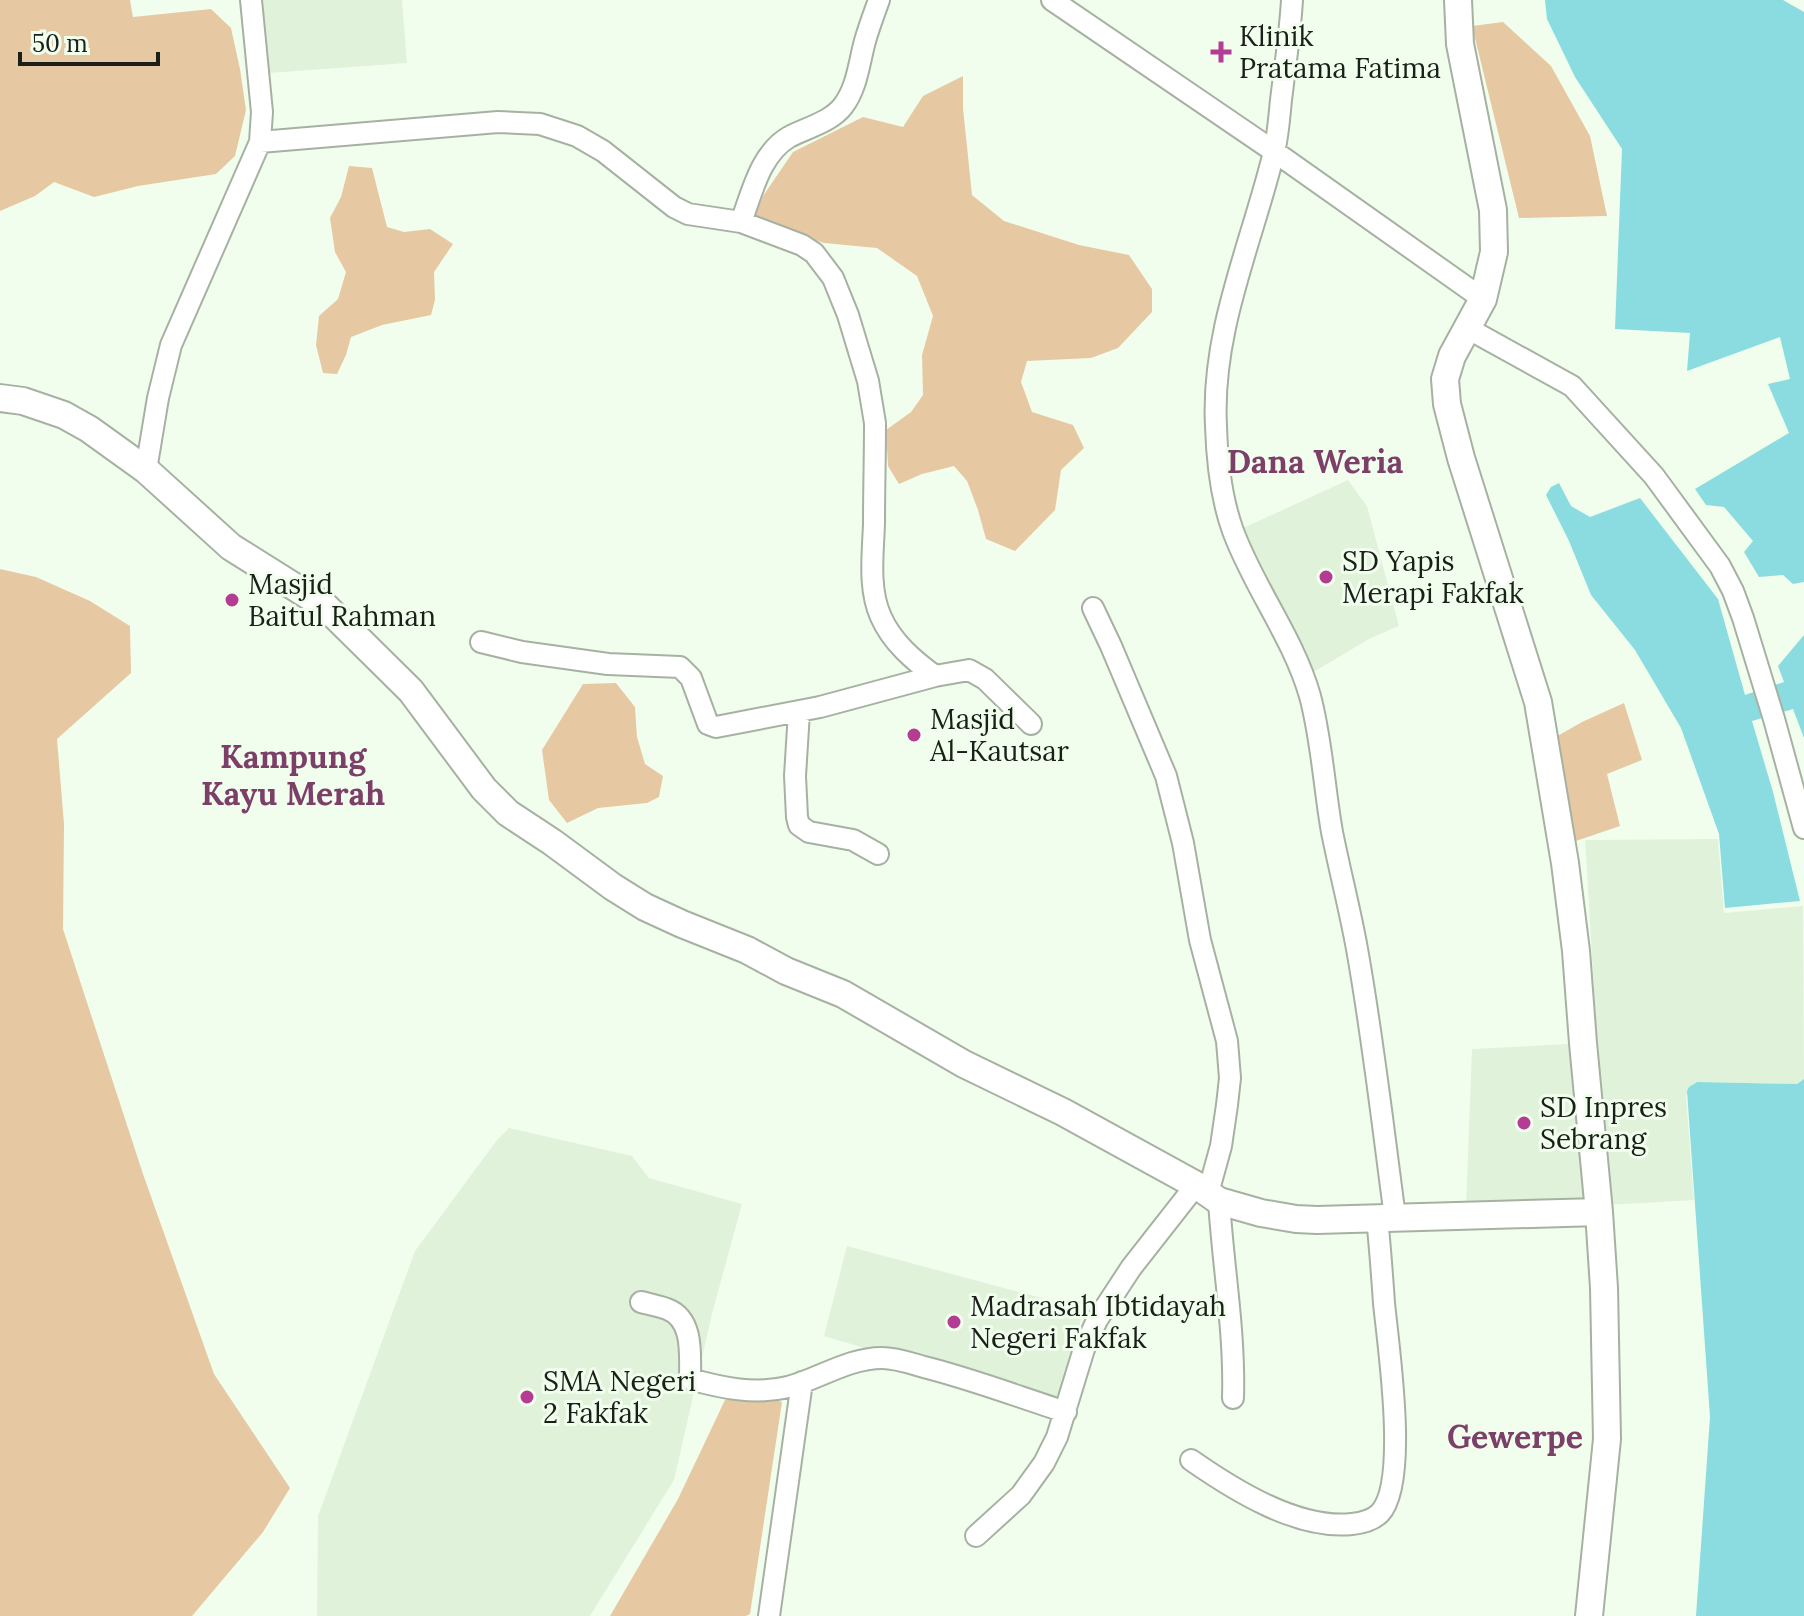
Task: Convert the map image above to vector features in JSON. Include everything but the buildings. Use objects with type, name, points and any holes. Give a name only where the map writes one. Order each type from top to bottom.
[{"type":"main road","points":[[1458,0],[1460,44],[1493,210],[1494,252],[1483,299],[1452,356],[1445,379],[1447,404],[1538,702],[1565,863],[1576,951],[1604,1288],[1607,1439],[1589,1616]]},
{"type":"main road","points":[[0,398],[23,401],[64,415],[89,429],[146,470],[231,547],[325,606],[411,691],[484,789],[508,813],[645,907],[843,994],[964,1064],[1063,1112],[1207,1193],[1261,1213],[1317,1220],[1599,1212]]},
{"type":"street","points":[[146,470],[171,345],[260,142],[262,112],[251,0]]},
{"type":"street","points":[[741,222],[759,174],[774,150],[790,137],[835,114],[843,106],[853,88],[879,0]]},
{"type":"street","points":[[1052,0],[1483,299]]},
{"type":"street","points":[[1191,1460],[1246,1495],[1281,1511],[1333,1526],[1369,1520],[1382,1511],[1391,1486],[1395,1417],[1386,1218],[1369,1024],[1357,947],[1332,831],[1317,724],[1298,664],[1232,530],[1225,503],[1215,421],[1224,330],[1275,152],[1292,0]]},
{"type":"street","points":[[260,142],[485,123],[540,124],[566,131],[596,146],[674,207],[688,214],[741,222],[802,245],[814,253],[840,291],[874,406],[873,571],[881,617],[899,645],[935,676]]},
{"type":"street","points":[[1467,328],[1572,386],[1654,476],[1720,566],[1738,604],[1804,828]]},
{"type":"street","points":[[1093,608],[1166,776],[1183,843],[1200,940],[1227,1041],[1230,1078],[1227,1105],[1221,1146],[1207,1193],[1231,1317],[1233,1398]]},
{"type":"street","points":[[481,642],[522,652],[608,664],[680,667],[691,678],[711,727],[799,712],[962,670],[974,672],[985,679],[1031,724]]},
{"type":"street","points":[[799,712],[795,776],[799,825],[809,832],[853,840],[878,854]]},
{"type":"street","points":[[976,1536],[1021,1495],[1044,1463],[1066,1412],[1084,1349],[1097,1320],[1131,1268],[1207,1193]]},
{"type":"street","points":[[641,1302],[670,1310],[684,1322],[690,1344],[690,1379],[720,1387],[750,1391],[786,1387],[859,1362],[896,1359],[1066,1412]]},
{"type":"street","points":[[769,1616],[802,1382]]},
{"type":"shaded area","points":[[0,0],[130,0],[133,17],[211,9],[231,28],[240,69],[246,110],[235,156],[216,174],[138,186],[94,197],[54,182],[35,196],[0,211]]},
{"type":"shaded area","points":[[263,0],[402,0],[407,63],[269,73]]},
{"type":"shaded area","points":[[1503,22],[1551,66],[1590,136],[1607,216],[1519,218],[1472,26]]},
{"type":"shaded area","points":[[963,76],[963,108],[972,195],[1004,221],[1079,245],[1129,255],[1152,289],[1152,312],[1118,348],[1091,358],[1027,361],[1021,382],[1032,412],[1073,425],[1084,448],[1061,470],[1055,510],[1015,551],[986,539],[967,481],[954,466],[899,484],[888,466],[886,430],[911,412],[923,395],[922,355],[933,316],[917,276],[877,248],[824,243],[754,218],[763,196],[793,152],[863,117],[903,127],[923,96]]},
{"type":"shaded area","points":[[349,166],[372,168],[387,227],[404,232],[430,229],[453,244],[434,272],[435,300],[431,315],[382,325],[351,337],[337,374],[323,373],[316,345],[319,316],[338,299],[346,272],[335,252],[330,218],[341,197]]},
{"type":"shaded area","name":"SD Yapis Merapi Fakfak","points":[[1348,480],[1367,506],[1399,626],[1371,638],[1310,674],[1243,528]]},
{"type":"shaded area","points":[[0,569],[36,577],[90,601],[130,626],[131,673],[57,739],[64,824],[63,929],[143,1174],[214,1374],[290,1488],[263,1532],[192,1616],[0,1616]]},
{"type":"shaded area","points":[[616,683],[635,707],[637,737],[645,764],[663,776],[659,797],[647,803],[598,808],[567,823],[549,800],[542,750],[583,684]]},
{"type":"shaded area","points":[[1624,703],[1642,760],[1607,774],[1620,826],[1570,843],[1554,738]]},
{"type":"shaded area","points":[[1718,839],[1724,913],[1803,906],[1804,1079],[1797,1084],[1693,1084],[1686,1096],[1694,1200],[1607,1205],[1585,840]]},
{"type":"shaded area","name":"SD Inpres Sebrang","points":[[1568,1044],[1588,1198],[1466,1206],[1472,1049]]},
{"type":"shaded area","name":"SMA Negeri 2 Fakfak","points":[[509,1128],[632,1156],[649,1178],[742,1204],[712,1314],[674,1480],[590,1616],[317,1616],[318,1516],[415,1251]]},
{"type":"shaded area","name":"Madrasah Ibtidayah Negeri Fakfak","points":[[847,1246],[1083,1309],[1062,1407],[824,1336]]},
{"type":"shaded area","points":[[762,1396],[782,1402],[750,1614],[610,1616],[678,1499],[725,1400]]},
{"type":"water","points":[[1545,0],[1783,0],[1804,12],[1804,582],[1793,584],[1783,575],[1759,577],[1744,552],[1753,541],[1724,507],[1706,505],[1695,489],[1789,433],[1768,384],[1790,379],[1780,337],[1687,371],[1690,333],[1615,329],[1622,149],[1575,77],[1547,19]]},
{"type":"water","points":[[1559,483],[1571,506],[1590,517],[1640,498],[1718,599],[1745,695],[1784,682],[1778,666],[1804,635],[1804,738],[1793,709],[1752,721],[1800,901],[1725,908],[1719,834],[1681,728],[1635,650],[1591,595],[1546,495],[1551,487]]},
{"type":"water","points":[[1804,1079],[1804,1616],[1696,1616],[1710,1417],[1687,1091],[1697,1082],[1797,1084]]},
{"type":"place","name":"Klinik Pratama Fatima","points":[[1221,52]]},
{"type":"place","name":"SD Yapis Merapi Fakfak","points":[[1326,577]]},
{"type":"place","name":"Masjid Baitul Rahman","points":[[232,600]]},
{"type":"place","name":"Masjid Al-Kautsar","points":[[914,735]]},
{"type":"place","name":"SD Inpres Sebrang","points":[[1524,1123]]},
{"type":"place","name":"Madrasah Ibtidayah Negeri Fakfak","points":[[954,1322]]},
{"type":"place","name":"SMA Negeri 2 Fakfak","points":[[527,1397]]},
{"type":"district","name":"Dana Weria","points":[[1315,461]]},
{"type":"district","name":"Kampung Kayu Merah","points":[[293,774]]},
{"type":"district","name":"Gewerpe","points":[[1515,1436]]}]
